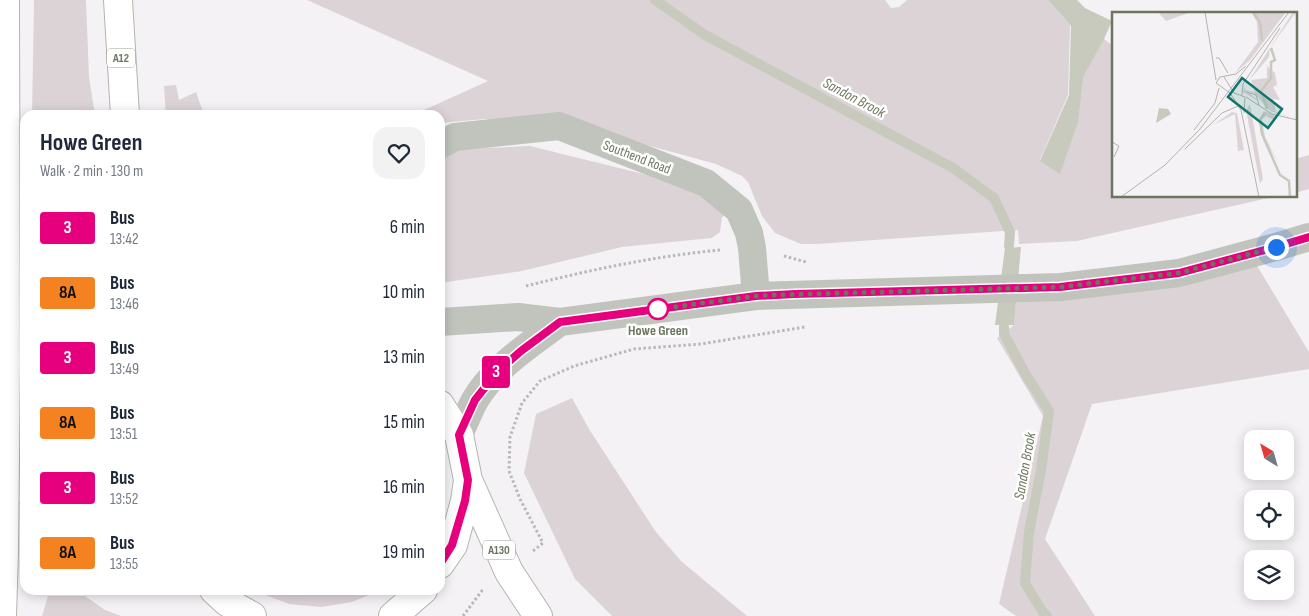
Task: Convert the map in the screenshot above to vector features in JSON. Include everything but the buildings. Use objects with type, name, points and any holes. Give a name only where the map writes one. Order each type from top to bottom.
[{"type":"highway","points":[[2,616],[6,365],[5,0]]},
{"type":"highway","name":"A12","points":[[118,0],[125,110]]},
{"type":"highway","points":[[445,413],[459,435],[468,480],[465,501],[452,545],[445,556]]},
{"type":"highway","points":[[0,428],[20,430]]},
{"type":"highway","name":"A130","points":[[468,480],[509,572],[538,616]]},
{"type":"highway","points":[[0,486],[20,489]]},
{"type":"highway","points":[[219,595],[227,602],[252,616]]},
{"type":"highway","points":[[393,616],[417,595]]},
{"type":"street","name":"Southend Road","points":[[445,142],[455,137],[559,126],[706,183],[739,210],[749,233],[752,248],[756,296]]},
{"type":"street","points":[[445,322],[518,317],[560,322],[756,296],[1060,287],[1179,273],[1309,237]]},
{"type":"street","points":[[459,435],[475,400],[497,372],[521,351],[560,322]]},
{"type":"path","points":[[520,287],[598,269],[702,252],[752,248],[814,264]]},
{"type":"path","points":[[463,616],[486,584],[509,572],[543,543],[528,515],[509,471],[510,436],[522,403],[540,381],[574,366],[634,349],[701,344],[805,327]]},
{"type":"shaded area","points":[[34,0],[86,0],[89,77],[94,110],[32,110]]},
{"type":"shaded area","points":[[307,0],[885,0],[891,8],[899,7],[907,0],[1048,0],[1070,25],[1068,95],[1040,160],[1060,173],[1082,76],[1103,38],[1112,45],[1112,198],[1269,198],[1077,241],[1019,244],[1018,230],[801,244],[775,233],[762,216],[748,182],[742,176],[716,164],[603,133],[559,126],[485,119],[445,123],[445,110],[424,110],[488,81]]},
{"type":"shaded area","points":[[1048,0],[1077,0],[1085,8],[1112,21],[1083,77],[1078,122],[1060,174],[1040,161],[1069,95],[1071,26]]},
{"type":"shaded area","points":[[176,85],[179,100],[196,92],[202,110],[166,110],[164,86]]},
{"type":"shaded area","points":[[530,146],[684,184],[730,213],[722,217],[720,232],[712,238],[622,247],[522,271],[445,282],[445,150]]},
{"type":"shaded area","points":[[1309,155],[1309,189],[1296,193],[1296,159]]},
{"type":"shaded area","points":[[1021,247],[1014,325],[995,325],[1005,248]]},
{"type":"shaded area","points":[[1256,264],[1309,352],[1309,369],[1092,404],[1045,539],[1095,616],[1016,616],[999,604],[1043,416],[997,338],[1014,325],[1016,301]]},
{"type":"shaded area","points":[[572,398],[589,429],[656,532],[681,561],[747,616],[612,616],[575,579],[524,473],[536,414]]},
{"type":"shaded area","points":[[265,595],[369,595],[352,602],[321,607],[289,604]]},
{"type":"shaded area","points":[[48,596],[85,596],[105,610],[121,616],[42,616]]},
{"type":"waterway","name":"Sandon Brook","points":[[655,0],[705,35],[953,168],[994,198],[1010,232],[1009,246]]},
{"type":"waterway","name":"Sandon Brook","points":[[1004,327],[1004,334],[1026,375],[1049,411],[1041,470],[1029,532],[1025,583],[1047,616]]},
{"type":"bus line","name":"3","points":[[445,556],[452,545],[465,501],[468,480],[459,435],[475,400],[497,372],[521,351],[560,322],[756,296],[1080,285],[1179,273],[1309,237]]},
{"type":"place","name":"Howe Green","points":[[658,309]]},
{"type":"route","points":[[658,309],[756,296],[1060,287],[1179,273],[1276,247]]}]
